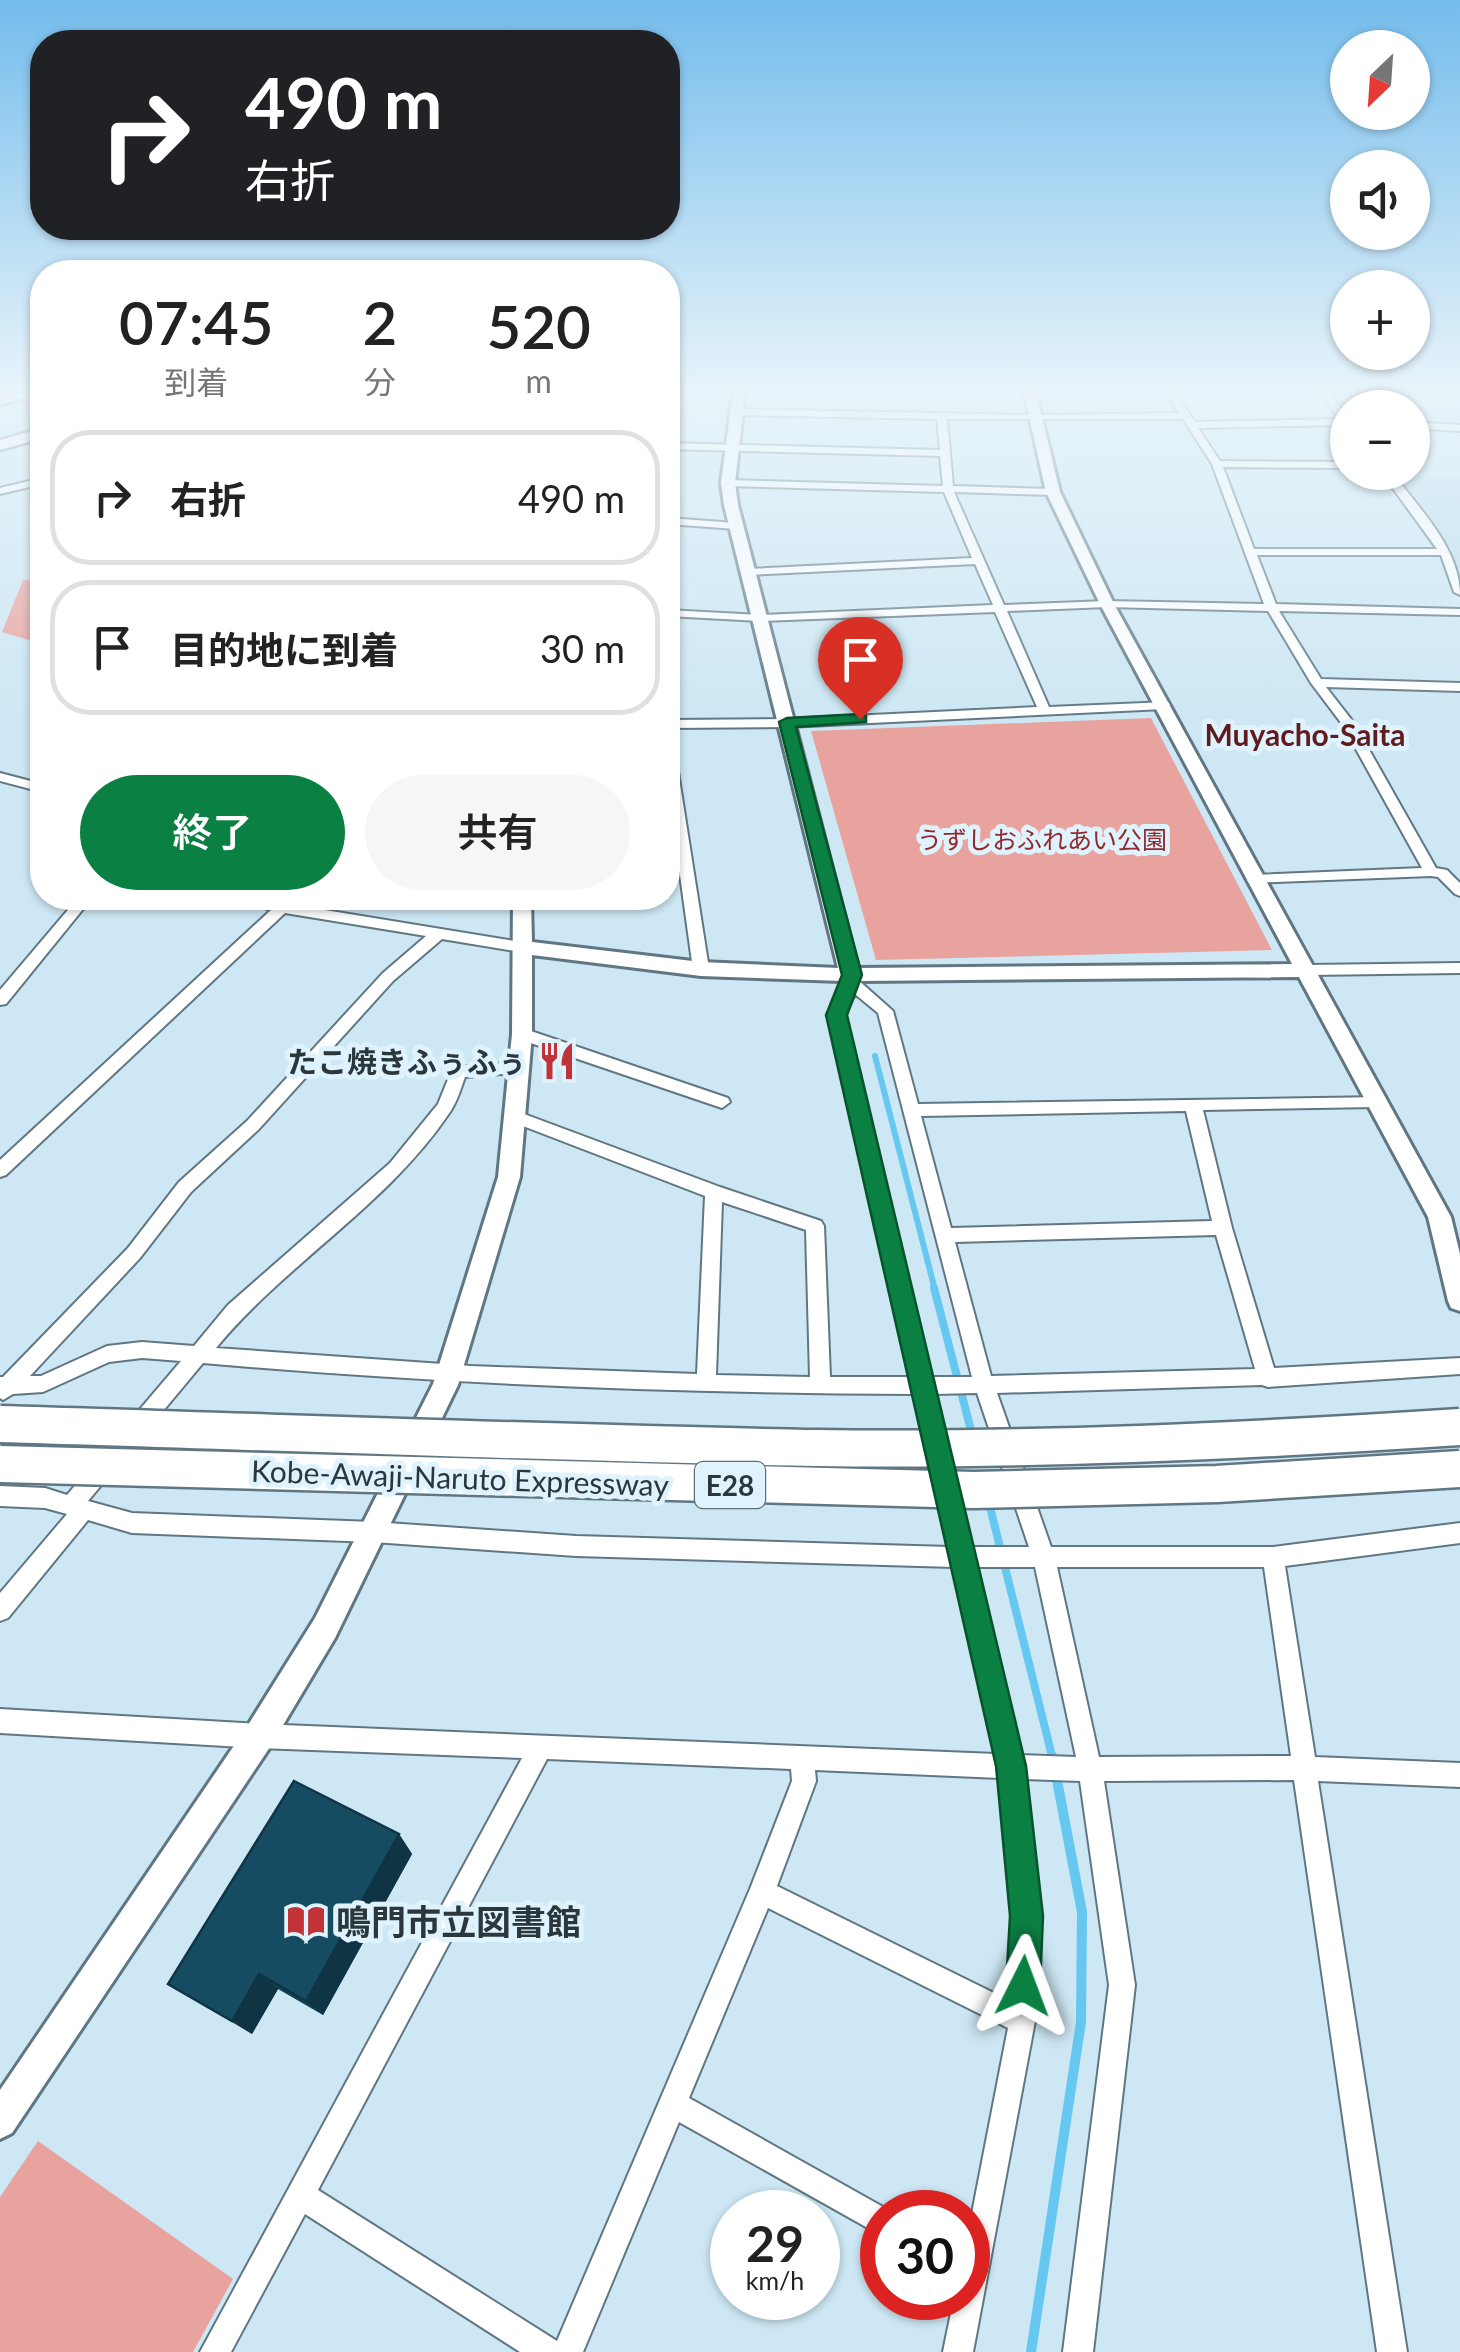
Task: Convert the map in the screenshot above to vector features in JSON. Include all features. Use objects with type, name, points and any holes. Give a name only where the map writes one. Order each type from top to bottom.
[{"type":"highway","name":"Kobe-Awaji-Naruto Expressway","points":[[0,1424],[818,1448],[1263,1440],[1460,1427]]},
{"type":"highway","name":"Kobe-Awaji-Naruto Expressway","points":[[0,1464],[813,1488],[1046,1490],[1297,1482],[1460,1469]]},
{"type":"street","points":[[732,503],[852,979],[885,1010],[977,1385],[1034,1558],[1082,1769],[1122,1985],[1078,2352]]},
{"type":"street","points":[[953,503],[1044,710]]},
{"type":"street","points":[[1058,503],[1107,604],[1254,880],[1308,970],[1439,1217],[1460,1302]]},
{"type":"street","points":[[1232,503],[1270,607],[1317,683],[1348,723],[1431,872]]},
{"type":"street","points":[[1409,503],[1445,552],[1460,592]]},
{"type":"street","points":[[680,522],[736,526]]},
{"type":"street","points":[[1251,552],[1445,552]]},
{"type":"street","points":[[748,572],[977,561]]},
{"type":"street","points":[[680,613],[760,618],[1107,604],[1460,612]]},
{"type":"street","points":[[1317,683],[1460,687]]},
{"type":"street","points":[[680,724],[1164,705]]},
{"type":"street","points":[[0,777],[30,785]]},
{"type":"street","points":[[680,864],[701,969]]},
{"type":"street","points":[[1254,880],[1431,872],[1442,873],[1460,890]]},
{"type":"street","points":[[0,1000],[75,910]]},
{"type":"street","points":[[0,1170],[280,910]]},
{"type":"street","points":[[295,910],[522,948],[701,969],[852,979],[1460,968]]},
{"type":"street","points":[[0,2121],[259,1736],[325,1628],[449,1373],[510,1178],[522,1034],[522,910]]},
{"type":"street","points":[[2,1389],[134,1253],[185,1187],[253,1125],[388,977],[440,932]]},
{"type":"street","points":[[852,979],[837,1015],[936,1386],[962,1557],[1011,1766],[1026,1916],[1022,2021],[987,2190]]},
{"type":"street","points":[[522,1034],[722,1102]]},
{"type":"street","points":[[0,1610],[235,1311],[396,1168],[434,1124],[460,1072],[519,1068]]},
{"type":"street","points":[[909,1110],[1377,1101]]},
{"type":"street","points":[[1193,1106],[1223,1228],[1268,1379]]},
{"type":"street","points":[[516,1117],[815,1226],[820,1384]]},
{"type":"street","points":[[706,1382],[714,1192]]},
{"type":"street","points":[[943,1235],[1223,1228]]},
{"type":"street","points":[[2,1389],[44,1384],[108,1354],[142,1350],[449,1373],[936,1386],[1268,1379],[1460,1366]]},
{"type":"street","points":[[0,1496],[45,1498],[132,1523],[372,1532],[576,1546],[989,1558],[1273,1557],[1460,1533]]},
{"type":"street","points":[[1273,1557],[1392,2352]]},
{"type":"street","points":[[0,1721],[259,1736],[1082,1769],[1302,1768],[1460,1775]]},
{"type":"street","points":[[215,2352],[541,1746]]},
{"type":"street","points":[[568,2352],[762,1892],[804,1781],[802,1757]]},
{"type":"street","points":[[762,1892],[1022,2021]]},
{"type":"street","points":[[674,2104],[860,2210]]},
{"type":"street","points":[[299,2194],[547,2352]]},
{"type":"street","points":[[958,2352],[963,2320]]},
{"type":"shaded area","points":[[1416,503],[1460,503],[1460,579],[1451,549]]},
{"type":"green space","points":[[23,580],[30,580],[30,640],[2,632]]},
{"type":"green space","name":"うずしおふれあい公園","points":[[1151,718],[1272,950],[876,960],[811,731]]},
{"type":"green space","points":[[38,2141],[233,2279],[193,2352],[0,2352],[0,2197]]},
{"type":"building","name":"鳴門市立図書館","points":[[294,1781],[399,1834],[306,2001],[259,1974],[232,2021],[168,1984]]},
{"type":"waterway","points":[[875,1056],[935,1290]]},
{"type":"waterway","points":[[934,1288],[973,1438]]},
{"type":"waterway","points":[[989,1503],[1053,1760]]},
{"type":"waterway","points":[[1053,1757],[1054,1763]]},
{"type":"waterway","points":[[1031,2352],[1081,2022],[1082,1912],[1056,1775]]},
{"type":"place","name":"たこ焼きふぅふぅ","points":[[557,1061]]},
{"type":"place","name":"鳴門市立図書館","points":[[306,1921]]},
{"type":"district","name":"Muyacho-Saita","points":[[1305,734]]},
{"type":"route","points":[[860,719],[787,722],[852,975],[837,1015],[1011,1766],[1026,1916],[1023,1986]]}]
